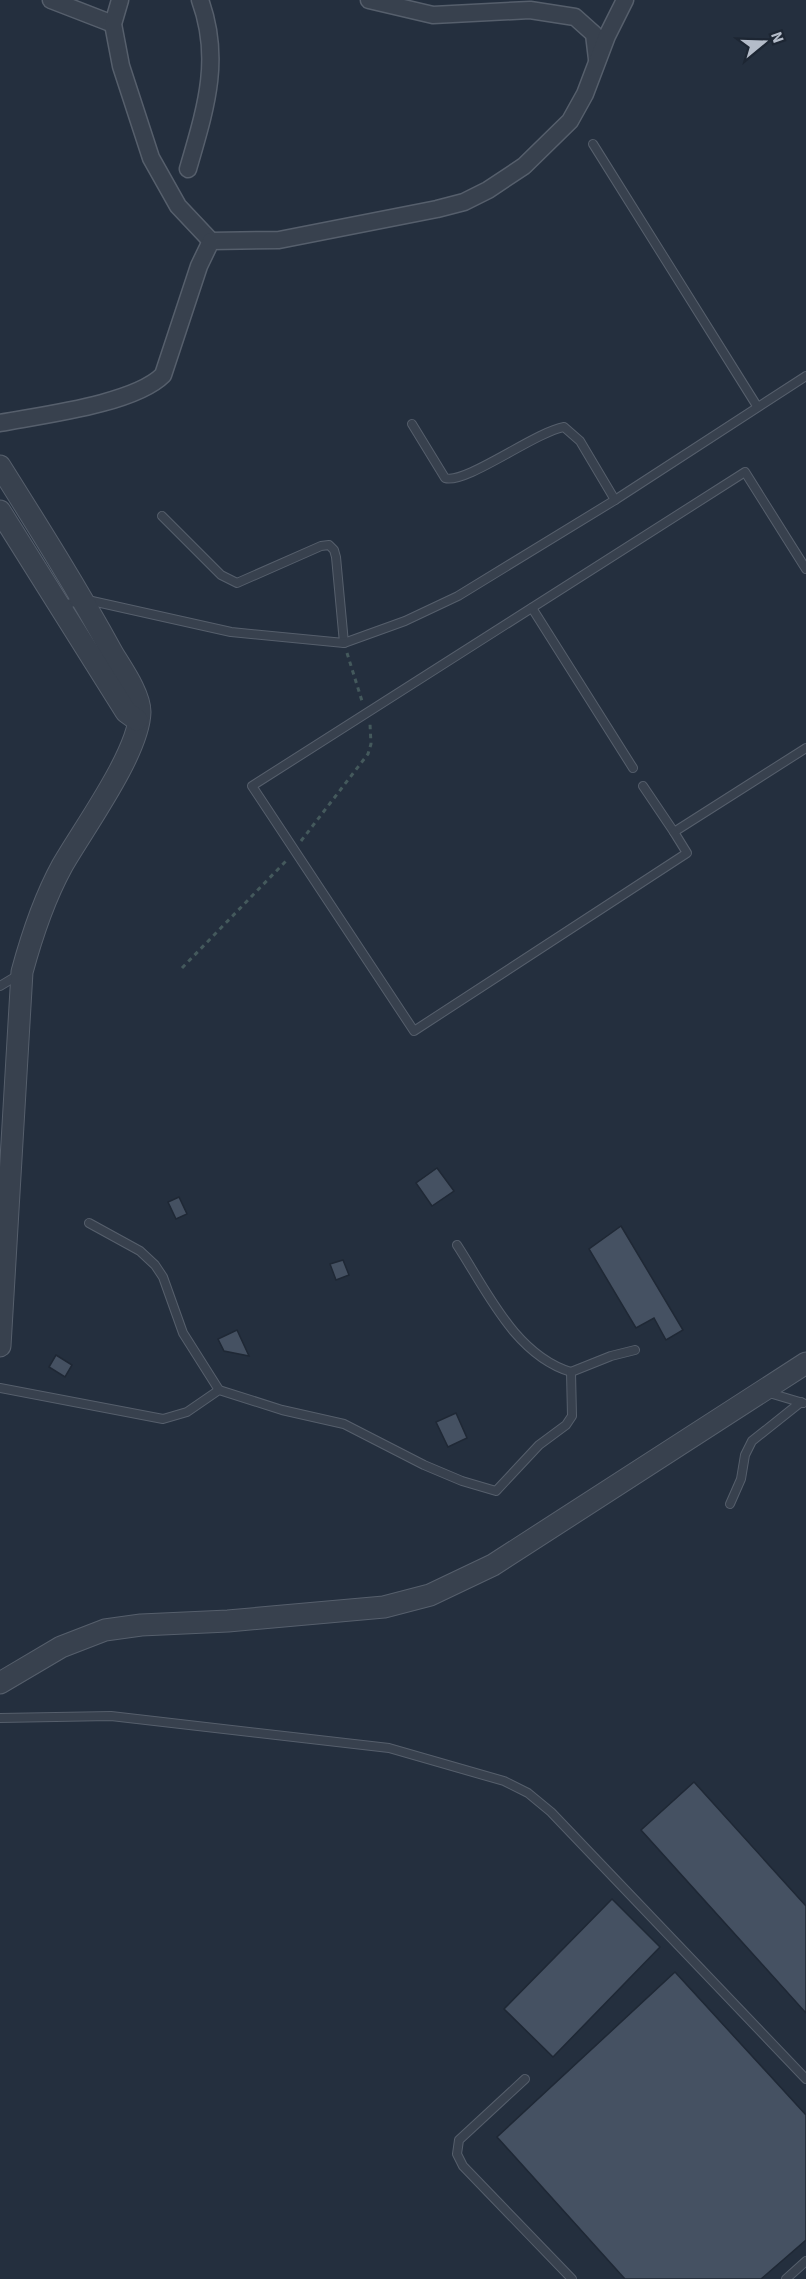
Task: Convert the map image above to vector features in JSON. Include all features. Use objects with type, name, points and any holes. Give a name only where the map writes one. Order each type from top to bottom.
[{"type":"street","points":[[51,0],[113,24]]},
{"type":"street","points":[[120,0],[113,24],[121,66],[151,158],[178,206],[211,241],[279,240],[464,202],[524,166],[570,121],[585,94],[597,60],[625,0]]},
{"type":"street","points":[[188,169],[212,70],[211,39],[200,0]]},
{"type":"street","points":[[369,0],[433,15],[530,10],[575,17],[594,34],[597,60]]},
{"type":"street","points":[[0,423],[117,398],[153,384],[163,375],[199,266],[211,241]]},
{"type":"street","points":[[0,1346],[22,972],[33,931],[47,899],[62,866],[88,826],[132,745],[140,712],[134,694],[83,599],[3,477]]},
{"type":"street","points":[[0,511],[62,606],[126,712],[138,720]]},
{"type":"street","points":[[0,1683],[62,1647],[105,1630],[141,1625],[228,1621],[384,1608],[430,1595],[493,1565],[806,1363]]},
{"type":"lane","points":[[593,144],[757,406]]},
{"type":"lane","points":[[62,606],[83,599],[231,632],[344,643],[405,621],[458,596],[615,500],[806,375]]},
{"type":"lane","points":[[412,424],[445,478],[452,480],[470,473],[547,432],[564,427],[580,441],[615,500]]},
{"type":"lane","points":[[643,786],[687,853],[414,1031],[252,786],[745,472],[806,569]]},
{"type":"lane","points":[[162,516],[221,575],[237,583],[321,546],[329,545],[336,557],[344,643]]},
{"type":"lane","points":[[532,608],[633,768]]},
{"type":"lane","points":[[674,832],[806,748]]},
{"type":"lane","points":[[0,986],[22,972]]},
{"type":"lane","points":[[89,1223],[140,1251],[155,1265],[163,1277],[183,1333],[219,1390],[282,1410],[344,1424],[424,1465],[462,1481],[496,1491],[539,1445],[566,1425],[572,1416],[571,1372]]},
{"type":"lane","points":[[457,1245],[519,1339],[558,1368],[571,1372],[611,1356],[636,1350]]},
{"type":"lane","points":[[0,1388],[163,1419],[187,1412],[219,1390]]},
{"type":"lane","points":[[764,1391],[803,1403]]},
{"type":"lane","points":[[730,1504],[741,1479],[745,1455],[752,1441],[803,1403]]},
{"type":"lane","points":[[0,1718],[111,1716],[389,1748],[504,1781],[528,1793],[551,1812],[806,2079]]},
{"type":"lane","points":[[525,2079],[459,2140],[457,2154],[463,2166],[572,2279]]},
{"type":"lane","points":[[786,2279],[806,2261]]},
{"type":"path","points":[[344,643],[364,707]]},
{"type":"path","points":[[298,845],[368,754],[371,727],[368,717]]},
{"type":"path","points":[[182,968],[291,854]]},
{"type":"building","points":[[437,1168],[454,1191],[432,1206],[416,1183]]},
{"type":"building","points":[[179,1197],[187,1214],[176,1219],[168,1202]]},
{"type":"building","points":[[621,1226],[683,1330],[666,1340],[654,1318],[636,1328],[589,1249]]},
{"type":"building","points":[[343,1260],[349,1275],[336,1280],[330,1264]]},
{"type":"building","points":[[237,1330],[249,1356],[224,1351],[218,1339]]},
{"type":"building","points":[[56,1355],[72,1365],[65,1377],[49,1367]]},
{"type":"building","points":[[456,1413],[467,1438],[448,1447],[436,1422]]},
{"type":"building","points":[[694,1782],[806,1906],[806,2013],[641,1830]]},
{"type":"building","points":[[612,1899],[660,1947],[553,2057],[504,2009]]},
{"type":"building","points":[[675,1972],[806,2115],[806,2240],[761,2279],[625,2279],[497,2137]]}]
